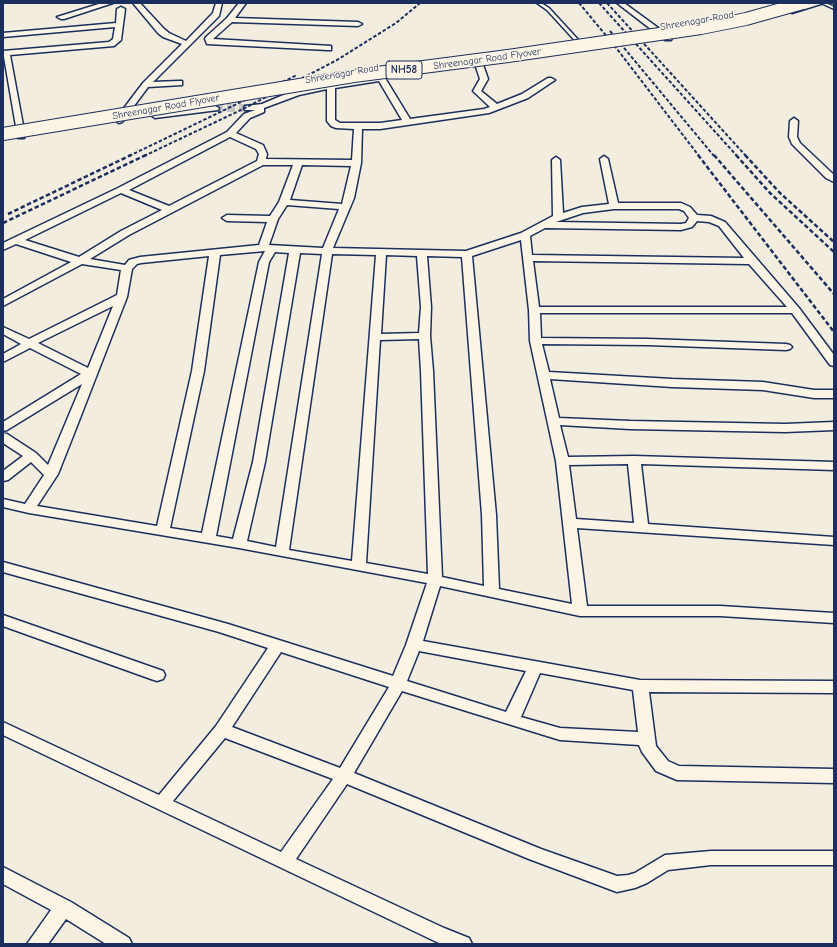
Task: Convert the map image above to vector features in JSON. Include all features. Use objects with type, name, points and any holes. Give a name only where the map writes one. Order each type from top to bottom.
[{"type":"highway","name":"Shreenagar Road Flyover","points":[[3,134],[347,77],[701,28],[746,19],[803,3]]},
{"type":"street","points":[[61,17],[110,3]]},
{"type":"street","points":[[136,3],[163,33],[187,44]]},
{"type":"street","points":[[119,120],[146,85],[216,14],[219,3]]},
{"type":"street","points":[[243,3],[230,20],[209,39],[210,42],[328,48]]},
{"type":"street","points":[[620,3],[668,38]]},
{"type":"street","points":[[659,31],[718,22],[789,3]]},
{"type":"street","name":"Shreenagar Road","points":[[647,41],[749,23],[822,3]]},
{"type":"street","points":[[21,136],[5,53],[111,44],[117,40],[121,9]]},
{"type":"street","points":[[230,20],[358,24]]},
{"type":"street","points":[[3,35],[118,25]]},
{"type":"street","name":"Shreenagar Road","points":[[248,108],[264,106],[296,93],[318,88],[608,46]]},
{"type":"street","points":[[479,64],[484,79],[477,91],[496,108]]},
{"type":"street","points":[[381,78],[407,121]]},
{"type":"street","points":[[331,86],[332,121],[339,126],[380,126],[496,108],[524,96],[551,80]]},
{"type":"street","points":[[146,85],[179,83]]},
{"type":"street","points":[[3,247],[230,134],[249,114],[284,104],[318,88]]},
{"type":"street","points":[[3,140],[119,120],[215,108]]},
{"type":"street","points":[[794,120],[793,137],[796,144],[834,179]]},
{"type":"street","points":[[282,553],[327,251],[346,207],[356,163],[358,125]]},
{"type":"street","points":[[3,130],[20,127]]},
{"type":"street","points":[[230,134],[260,147],[263,154],[261,162]]},
{"type":"street","points":[[604,159],[614,206]]},
{"type":"street","points":[[556,160],[558,217]]},
{"type":"street","points":[[3,303],[80,261],[125,233],[261,162],[356,163]]},
{"type":"street","points":[[208,539],[273,219],[284,202],[298,163]]},
{"type":"street","points":[[120,190],[170,210]]},
{"type":"street","points":[[284,202],[346,207]]},
{"type":"street","points":[[29,509],[51,474],[122,297],[127,268],[133,262],[148,259],[267,248],[467,254],[525,235],[558,217],[582,210],[614,206],[682,206],[687,209],[694,218],[711,219],[722,224],[752,261],[789,302],[834,363]]},
{"type":"street","points":[[228,218],[273,219]]},
{"type":"street","points":[[543,225],[681,227],[689,225],[694,218]]},
{"type":"street","points":[[525,235],[534,310],[536,341],[562,461],[580,611]]},
{"type":"street","points":[[16,241],[80,261],[127,268]]},
{"type":"street","points":[[239,544],[259,462],[295,250]]},
{"type":"street","points":[[359,567],[381,251]]},
{"type":"street","points":[[163,531],[198,371],[215,253]]},
{"type":"street","points":[[284,862],[344,776],[398,684],[414,645],[435,580],[427,371],[424,336],[426,308],[422,253]]},
{"type":"street","points":[[467,254],[489,515],[492,593]]},
{"type":"street","points":[[527,258],[752,261]]},
{"type":"street","points":[[3,359],[30,343],[122,297]]},
{"type":"street","points":[[534,310],[795,310]]},
{"type":"street","points":[[3,330],[90,374]]},
{"type":"street","points":[[375,337],[424,336]]},
{"type":"street","points":[[536,341],[648,342],[786,346]]},
{"type":"street","points":[[3,427],[90,374]]},
{"type":"street","points":[[544,375],[672,383],[763,386],[814,394],[834,394]]},
{"type":"street","points":[[553,421],[630,425],[785,428],[834,426]]},
{"type":"street","points":[[3,437],[31,456],[51,474]]},
{"type":"street","points":[[3,478],[31,456]]},
{"type":"street","points":[[562,461],[634,460],[834,466]]},
{"type":"street","points":[[634,460],[641,527]]},
{"type":"street","points":[[3,503],[29,509],[239,544],[435,580],[580,611],[720,611],[834,618]]},
{"type":"street","points":[[570,523],[834,541]]},
{"type":"street","points":[[3,567],[223,628],[511,720],[560,734],[647,740]]},
{"type":"street","points":[[3,620],[157,675]]},
{"type":"street","points":[[414,645],[640,686],[834,687]]},
{"type":"street","points":[[162,803],[222,730],[278,646]]},
{"type":"street","points":[[511,720],[535,667]]},
{"type":"street","points":[[640,686],[648,748],[662,766],[677,773],[834,776]]},
{"type":"street","points":[[3,728],[284,862],[437,934],[462,944]]},
{"type":"street","points":[[222,730],[344,776],[535,854],[617,884],[629,883],[641,878],[665,863],[711,858],[834,858]]},
{"type":"street","points":[[3,875],[64,908],[122,944]]},
{"type":"street","points":[[37,944],[64,908]]},
{"type":"lane","points":[[539,3],[548,9],[584,49]]},
{"type":"lane","points":[[822,3],[834,8]]},
{"type":"tunnel","points":[[215,108],[248,108]]},
{"type":"railway","points":[[144,156],[243,109],[337,60],[396,23],[420,3]]},
{"type":"railway","points":[[579,3],[614,45],[699,156]]},
{"type":"railway","points":[[599,3],[737,156]]},
{"type":"railway","points":[[607,3],[746,156]]},
{"type":"railway","points":[[610,31],[714,156]]},
{"type":"railway","points":[[129,156],[297,75]]},
{"type":"railway","points":[[8,214],[131,155]]},
{"type":"railway","points":[[3,223],[146,155]]},
{"type":"railway","points":[[698,155],[834,332]]},
{"type":"railway","points":[[714,155],[834,294]]},
{"type":"railway","points":[[736,155],[770,193],[834,252]]},
{"type":"railway","points":[[745,155],[780,193],[834,242]]}]
